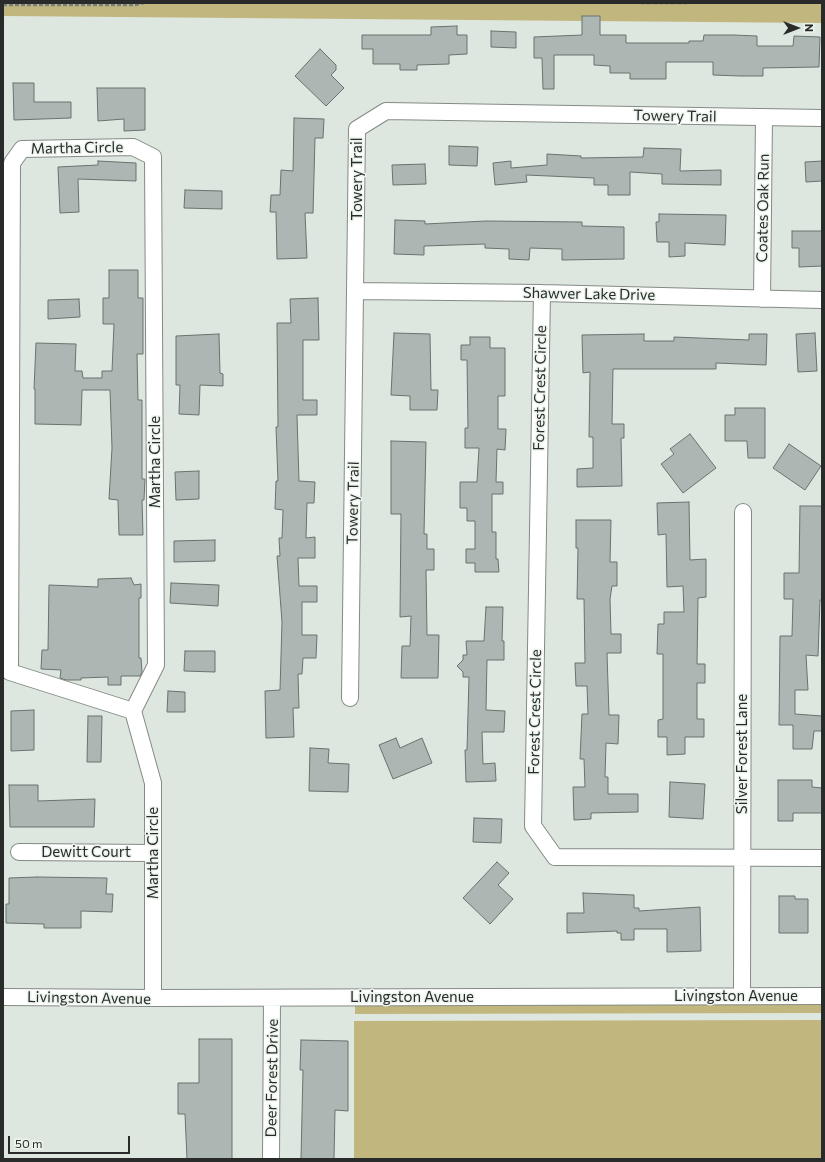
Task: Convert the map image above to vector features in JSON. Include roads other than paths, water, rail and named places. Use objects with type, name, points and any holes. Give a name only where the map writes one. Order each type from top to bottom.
[{"type":"street","name":"Towery Trail","points":[[350,698],[357,129],[386,111],[822,118]]},
{"type":"street","name":"Coates Oak Run","points":[[762,299],[764,118]]},
{"type":"street","name":"Martha Circle","points":[[133,711],[10,672],[12,163],[22,149],[133,147],[153,157],[156,665],[133,711],[153,783],[153,998]]},
{"type":"street","name":"Shawver Lake Drive","points":[[356,291],[542,293],[822,300]]},
{"type":"street","name":"Forest Crest Circle","points":[[542,293],[533,826],[555,856],[742,856],[822,858]]},
{"type":"street","name":"Silver Forest Lane","points":[[742,996],[743,512]]},
{"type":"street","name":"Dewitt Court","points":[[19,852],[153,853]]},
{"type":"street","name":"Livingston Avenue","points":[[3,997],[272,998],[822,996]]},
{"type":"street","name":"Deer Forest Drive","points":[[271,1159],[272,998]]}]
